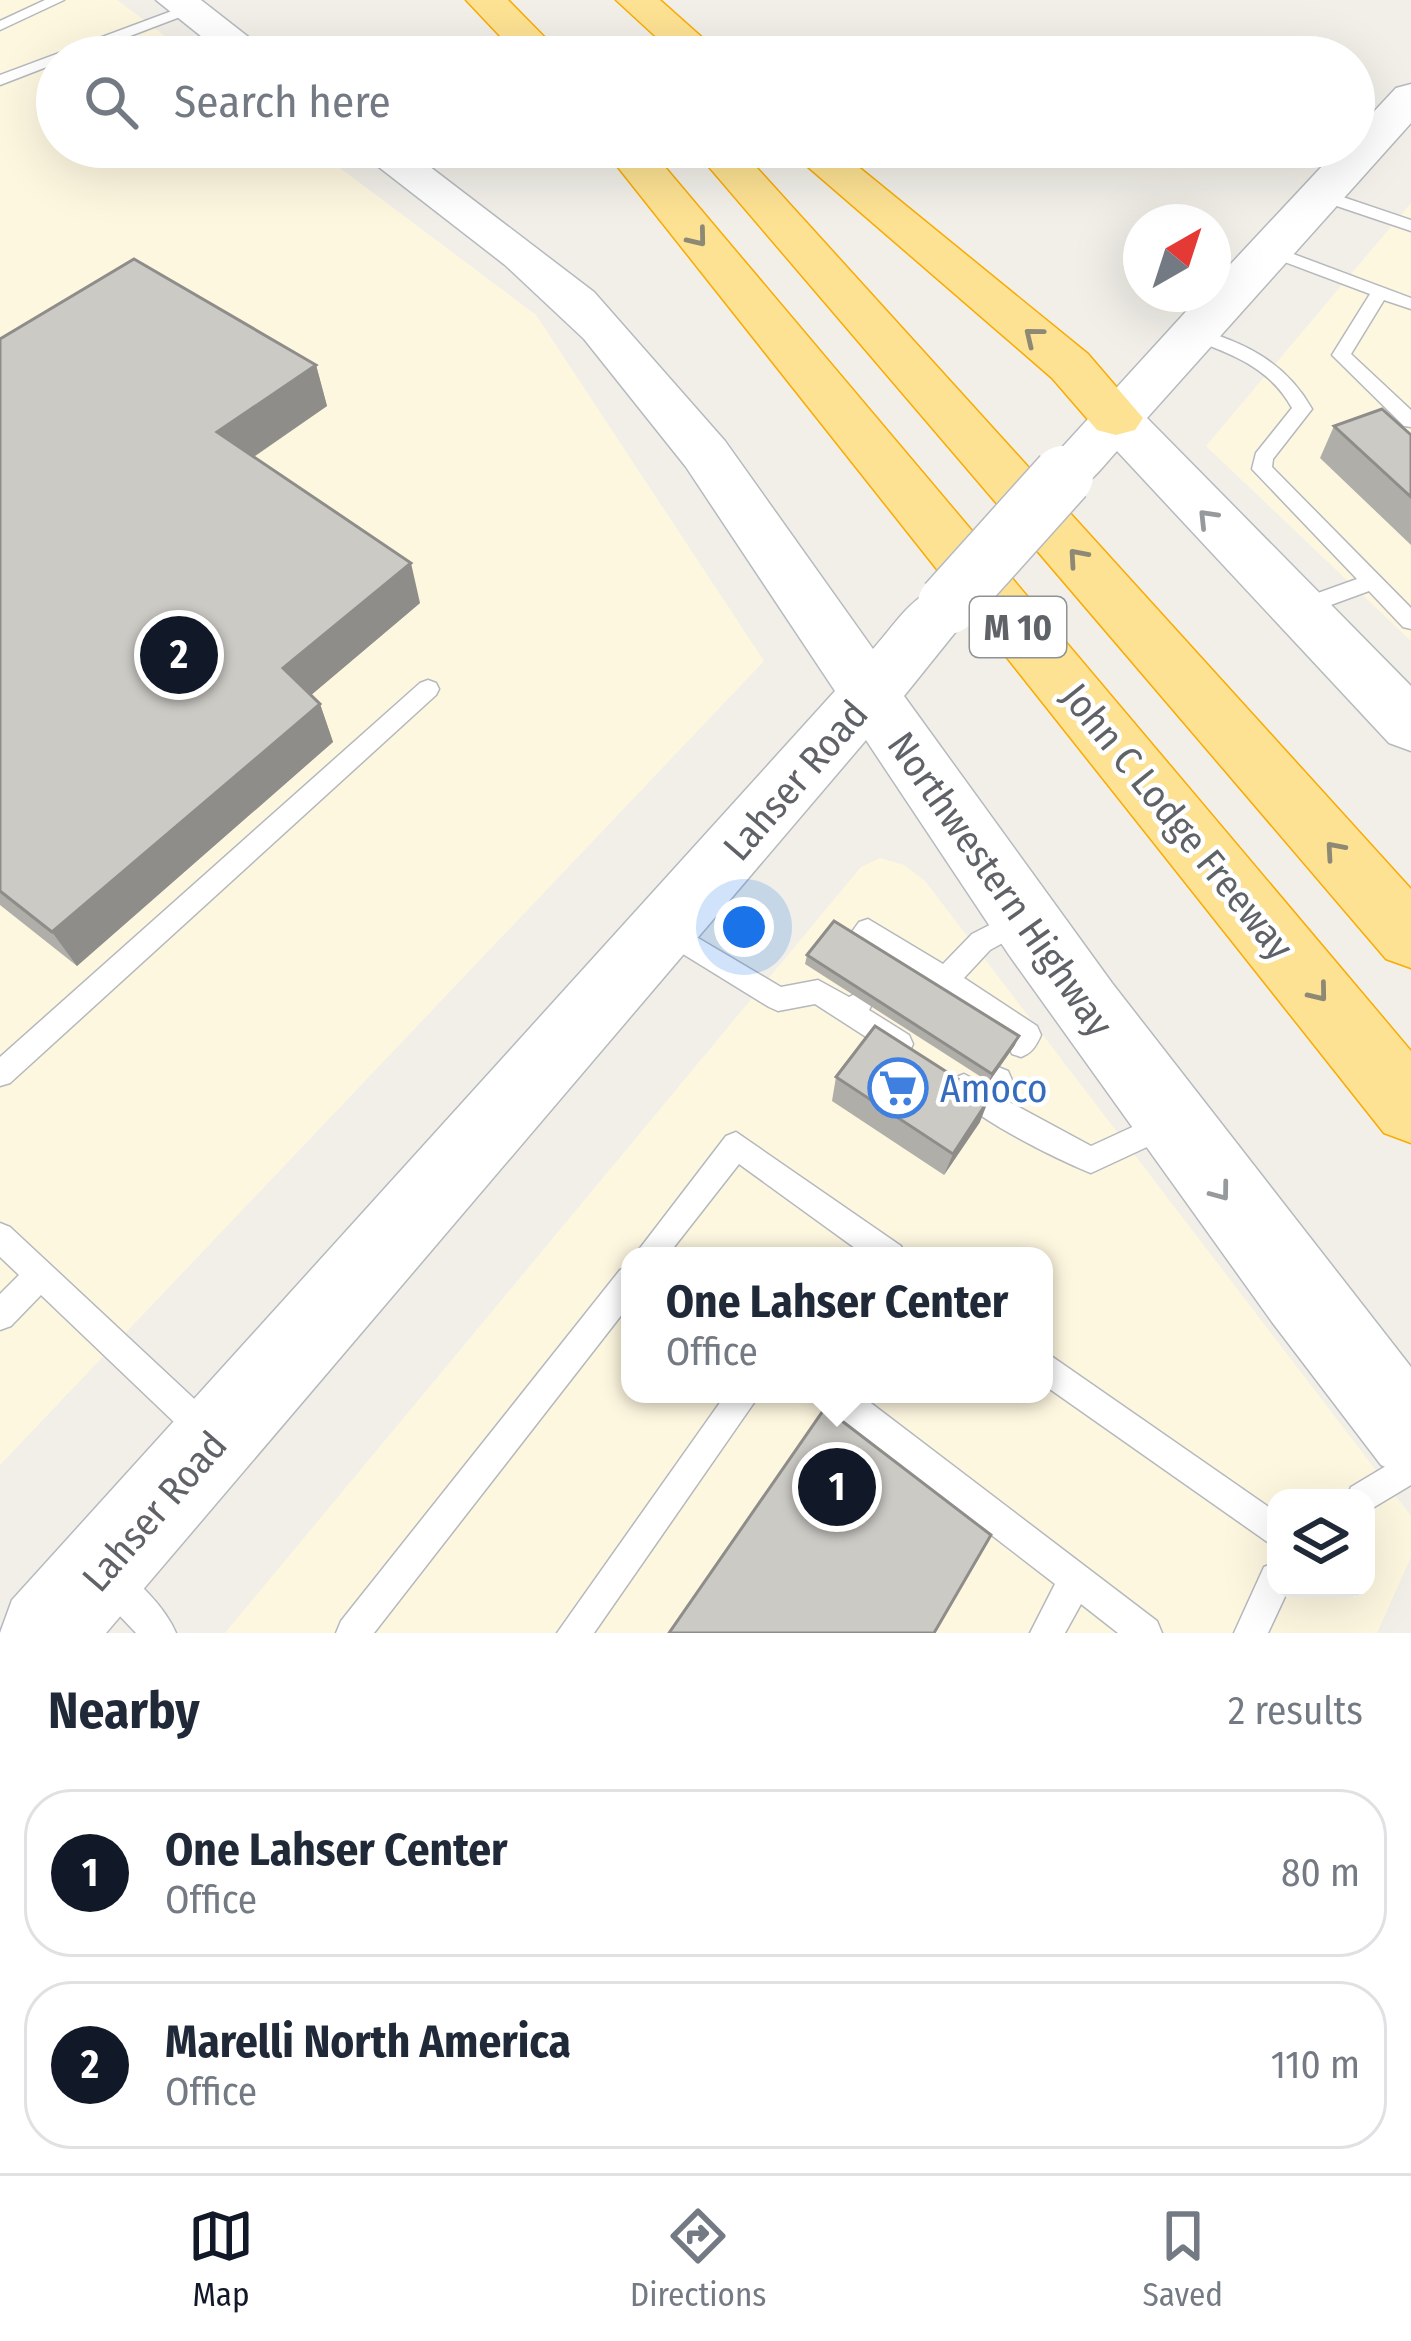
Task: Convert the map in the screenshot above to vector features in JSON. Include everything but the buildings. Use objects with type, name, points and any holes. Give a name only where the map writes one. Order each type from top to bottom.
[{"type":"highway","points":[[486,0],[521,36]]},
{"type":"highway","points":[[620,19],[657,36]]},
{"type":"highway","name":"John C Lodge Freeway","points":[[641,168],[1411,1108]]},
{"type":"highway","name":"M 10","points":[[733,168],[1411,938]]},
{"type":"highway","points":[[832,168],[1070,366],[1116,418]]},
{"type":"main road","points":[[182,5],[224,36]]},
{"type":"main road","name":"Lahser Road","points":[[1375,137],[1411,97]]},
{"type":"main road","name":"Northwestern Highway","points":[[403,168],[518,253],[599,326],[697,445],[1023,918],[1170,1122],[1411,1435]]},
{"type":"main road","name":"Lahser Road","points":[[102,1612],[217,1440],[948,604],[1347,168]]},
{"type":"main road","points":[[1116,418],[1411,726]]},
{"type":"lane","points":[[0,26],[50,1]]},
{"type":"lane","points":[[110,36],[182,5]]},
{"type":"lane","points":[[0,80],[36,67]]},
{"type":"lane","points":[[1322,195],[1411,226]]},
{"type":"lane","points":[[1272,250],[1411,304]]},
{"type":"lane","points":[[1380,292],[1341,355],[1408,412]]},
{"type":"lane","points":[[1192,333],[1259,359],[1289,380],[1302,409],[1263,458],[1262,469],[1411,621]]},
{"type":"lane","points":[[1296,610],[1371,582]]},
{"type":"lane","points":[[0,1074],[428,689]]},
{"type":"lane","points":[[938,986],[981,942],[1023,918]]},
{"type":"lane","points":[[664,929],[778,999],[824,983],[939,1059],[942,1073],[992,1091],[1091,1160],[1170,1122]]},
{"type":"lane","points":[[857,943],[868,930],[896,958],[938,986],[1028,1035],[1022,1045]]},
{"type":"lane","points":[[658,1247],[736,1145],[878,1247]]},
{"type":"lane","points":[[0,1237],[217,1440]]},
{"type":"lane","points":[[0,1315],[40,1275]]},
{"type":"lane","points":[[352,1633],[621,1291]]},
{"type":"lane","points":[[1053,1372],[1267,1526]]},
{"type":"lane","points":[[574,1633],[739,1403]]},
{"type":"lane","points":[[846,1403],[1145,1633]]},
{"type":"lane","points":[[1375,1490],[1411,1467]]},
{"type":"lane","points":[[1047,1633],[1076,1580]]},
{"type":"lane","points":[[1251,1633],[1268,1597]]},
{"type":"shaded area","points":[[0,0],[117,0],[165,36],[36,36],[36,168],[340,168],[536,315],[764,661],[0,1465]]},
{"type":"shaded area","points":[[1411,203],[1411,641],[1206,446]]},
{"type":"shaded area","points":[[880,858],[904,865],[925,881],[1411,1516],[1411,1557],[1377,1633],[225,1633],[861,867]]},
{"type":"place","name":"Marelli North America","points":[[179,655]]},
{"type":"place","name":"Amoco","points":[[898,1088]]},
{"type":"place","name":"One Lahser Center","points":[[837,1487]]}]
